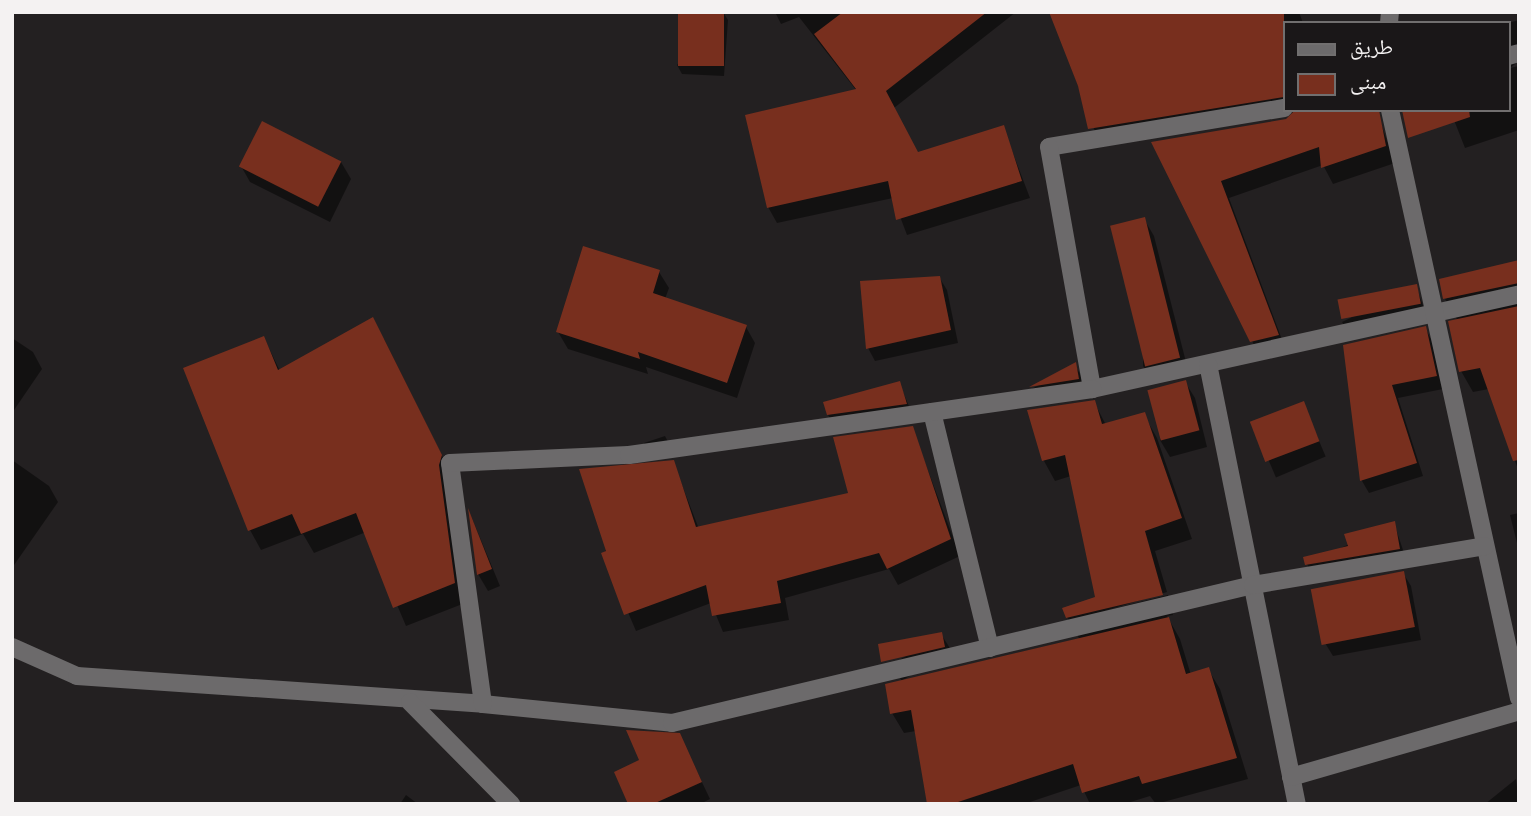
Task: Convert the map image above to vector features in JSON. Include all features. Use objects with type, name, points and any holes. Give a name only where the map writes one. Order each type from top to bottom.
[{"type":"street","points":[[1092,389],[1049,147],[1282,108]]},
{"type":"street","points":[[1390,112],[1437,312],[1519,698]]},
{"type":"street","points":[[482,704],[450,463],[629,455],[1092,389],[1519,294]]},
{"type":"street","points":[[1208,364],[1297,804]]},
{"type":"street","points":[[932,412],[990,648]]},
{"type":"street","points":[[12,647],[76,676],[410,702],[482,704],[672,723],[1253,585],[1485,546]]},
{"type":"street","points":[[410,702],[510,804]]},
{"type":"street","points":[[1291,777],[1519,711]]},
{"type":"building","points":[[678,12],[724,12],[724,66],[678,66]]},
{"type":"building","points":[[843,12],[987,12],[886,91],[918,152],[1004,125],[1022,181],[896,220],[888,181],[767,208],[745,115],[856,89],[814,34]]},
{"type":"building","points":[[1049,12],[1284,12],[1282,97],[1088,129],[1078,86]]},
{"type":"building","points":[[1293,112],[1379,112],[1386,146],[1321,168],[1319,147],[1221,181],[1279,335],[1250,342],[1151,142],[1286,119]]},
{"type":"building","points":[[1402,112],[1469,112],[1470,117],[1408,138]]},
{"type":"building","points":[[262,121],[341,161],[318,207],[239,166]]},
{"type":"building","points":[[1145,217],[1180,358],[1145,366],[1110,226]]},
{"type":"building","points":[[583,246],[660,270],[653,293],[747,325],[727,383],[638,352],[640,359],[556,332]]},
{"type":"building","points":[[1519,260],[1519,283],[1443,299],[1439,279]]},
{"type":"building","points":[[940,276],[951,330],[866,349],[860,281]]},
{"type":"building","points":[[1417,284],[1421,304],[1341,319],[1337,299]]},
{"type":"building","points":[[1519,306],[1519,460],[1513,461],[1480,368],[1459,372],[1448,321]]},
{"type":"building","points":[[373,317],[442,455],[439,465],[455,583],[393,608],[356,513],[301,534],[292,514],[248,531],[183,368],[264,336],[278,370]]},
{"type":"building","points":[[1426,326],[1437,376],[1392,385],[1417,463],[1360,481],[1343,345]]},
{"type":"building","points":[[1076,362],[1079,379],[1029,387]]},
{"type":"building","points":[[1186,380],[1199,430],[1161,441],[1147,390]]},
{"type":"building","points":[[900,381],[907,404],[827,415],[823,402]]},
{"type":"building","points":[[1095,400],[1102,424],[1145,412],[1182,518],[1145,531],[1163,595],[1066,618],[1062,608],[1095,597],[1065,455],[1042,461],[1027,410]]},
{"type":"building","points":[[1304,401],[1319,441],[1265,462],[1250,422]]},
{"type":"building","points":[[913,426],[951,539],[887,569],[879,553],[777,581],[781,603],[712,616],[706,585],[624,615],[601,553],[606,551],[579,469],[674,460],[696,527],[848,493],[833,437]]},
{"type":"building","points":[[468,508],[492,569],[477,575]]},
{"type":"building","points":[[1395,521],[1400,549],[1305,565],[1303,557],[1348,546],[1344,534]]},
{"type":"building","points":[[1404,571],[1415,627],[1322,645],[1311,589]]},
{"type":"building","points":[[1169,617],[1186,674],[1209,667],[1237,758],[1142,784],[1139,776],[1082,793],[1073,764],[952,804],[927,804],[911,710],[890,714],[885,684]]},
{"type":"building","points":[[942,632],[945,647],[881,662],[878,644]]},
{"type":"building","points":[[626,730],[680,733],[702,782],[653,804],[628,804],[614,772],[639,760]]}]
